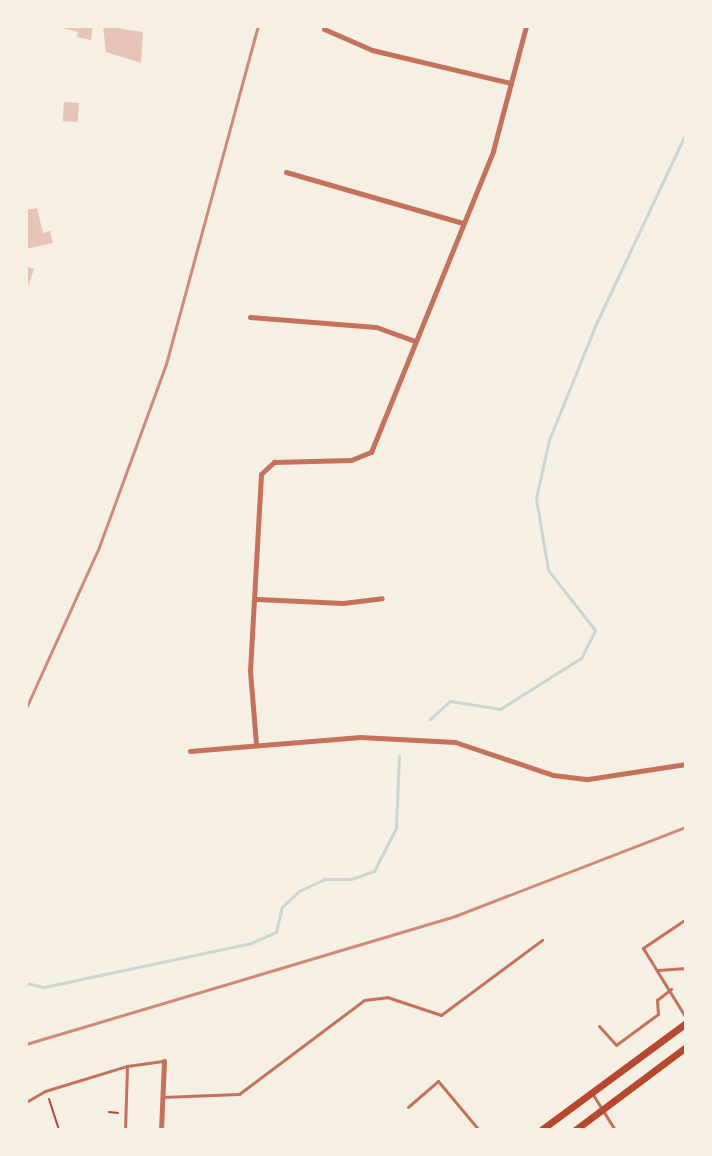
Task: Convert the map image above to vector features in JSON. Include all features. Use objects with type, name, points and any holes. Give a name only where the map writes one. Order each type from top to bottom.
[{"type":"main road","points":[[543,1129],[686,1020]]},
{"type":"main road","points":[[575,1130],[686,1047]]},
{"type":"street","points":[[256,744],[249,705],[265,466],[351,460],[371,452],[493,151],[526,26]]},
{"type":"street","points":[[324,29],[372,50],[511,83]]},
{"type":"street","points":[[286,172],[463,223]]},
{"type":"street","points":[[250,317],[376,327],[415,341]]},
{"type":"street","points":[[257,599],[343,603],[382,598]]},
{"type":"street","points":[[190,751],[345,737],[455,742],[553,775],[588,779],[686,764]]},
{"type":"street","points":[[161,1130],[164,1061]]},
{"type":"lane","points":[[686,919],[643,948],[671,989],[686,1020]]},
{"type":"lane","points":[[162,1097],[239,1094],[364,1000],[387,997],[441,1015],[542,940]]},
{"type":"lane","points":[[658,970],[686,968]]},
{"type":"lane","points":[[599,1026],[616,1045],[658,1014],[657,1000],[671,989]]},
{"type":"lane","points":[[26,1102],[45,1091],[127,1066],[164,1061]]},
{"type":"lane","points":[[125,1130],[127,1066]]},
{"type":"lane","points":[[408,1107],[438,1081],[479,1130]]},
{"type":"lane","points":[[592,1093],[615,1130]]},
{"type":"path","points":[[49,1098],[59,1130]]},
{"type":"building","points":[[53,26],[93,26],[91,40],[77,37],[78,32]]},
{"type":"building","points":[[103,26],[143,32],[141,63],[106,52]]},
{"type":"building","points":[[64,102],[79,103],[78,122],[63,121]]},
{"type":"building","points":[[37,208],[43,233],[50,231],[53,243],[26,249],[26,210]]},
{"type":"building","points":[[26,266],[34,269],[27,289],[26,289]]},
{"type":"waterway","points":[[430,719],[450,701],[500,709],[581,658],[595,630],[548,570],[536,498],[549,440],[595,326],[686,133]]},
{"type":"waterway","points":[[26,983],[44,987],[251,943],[276,932],[282,907],[299,891],[325,879],[351,879],[374,871],[396,828],[399,756]]},
{"type":"railway","points":[[26,708],[99,547],[166,364],[258,26]]},
{"type":"railway","points":[[26,1044],[455,916],[686,827]]}]
